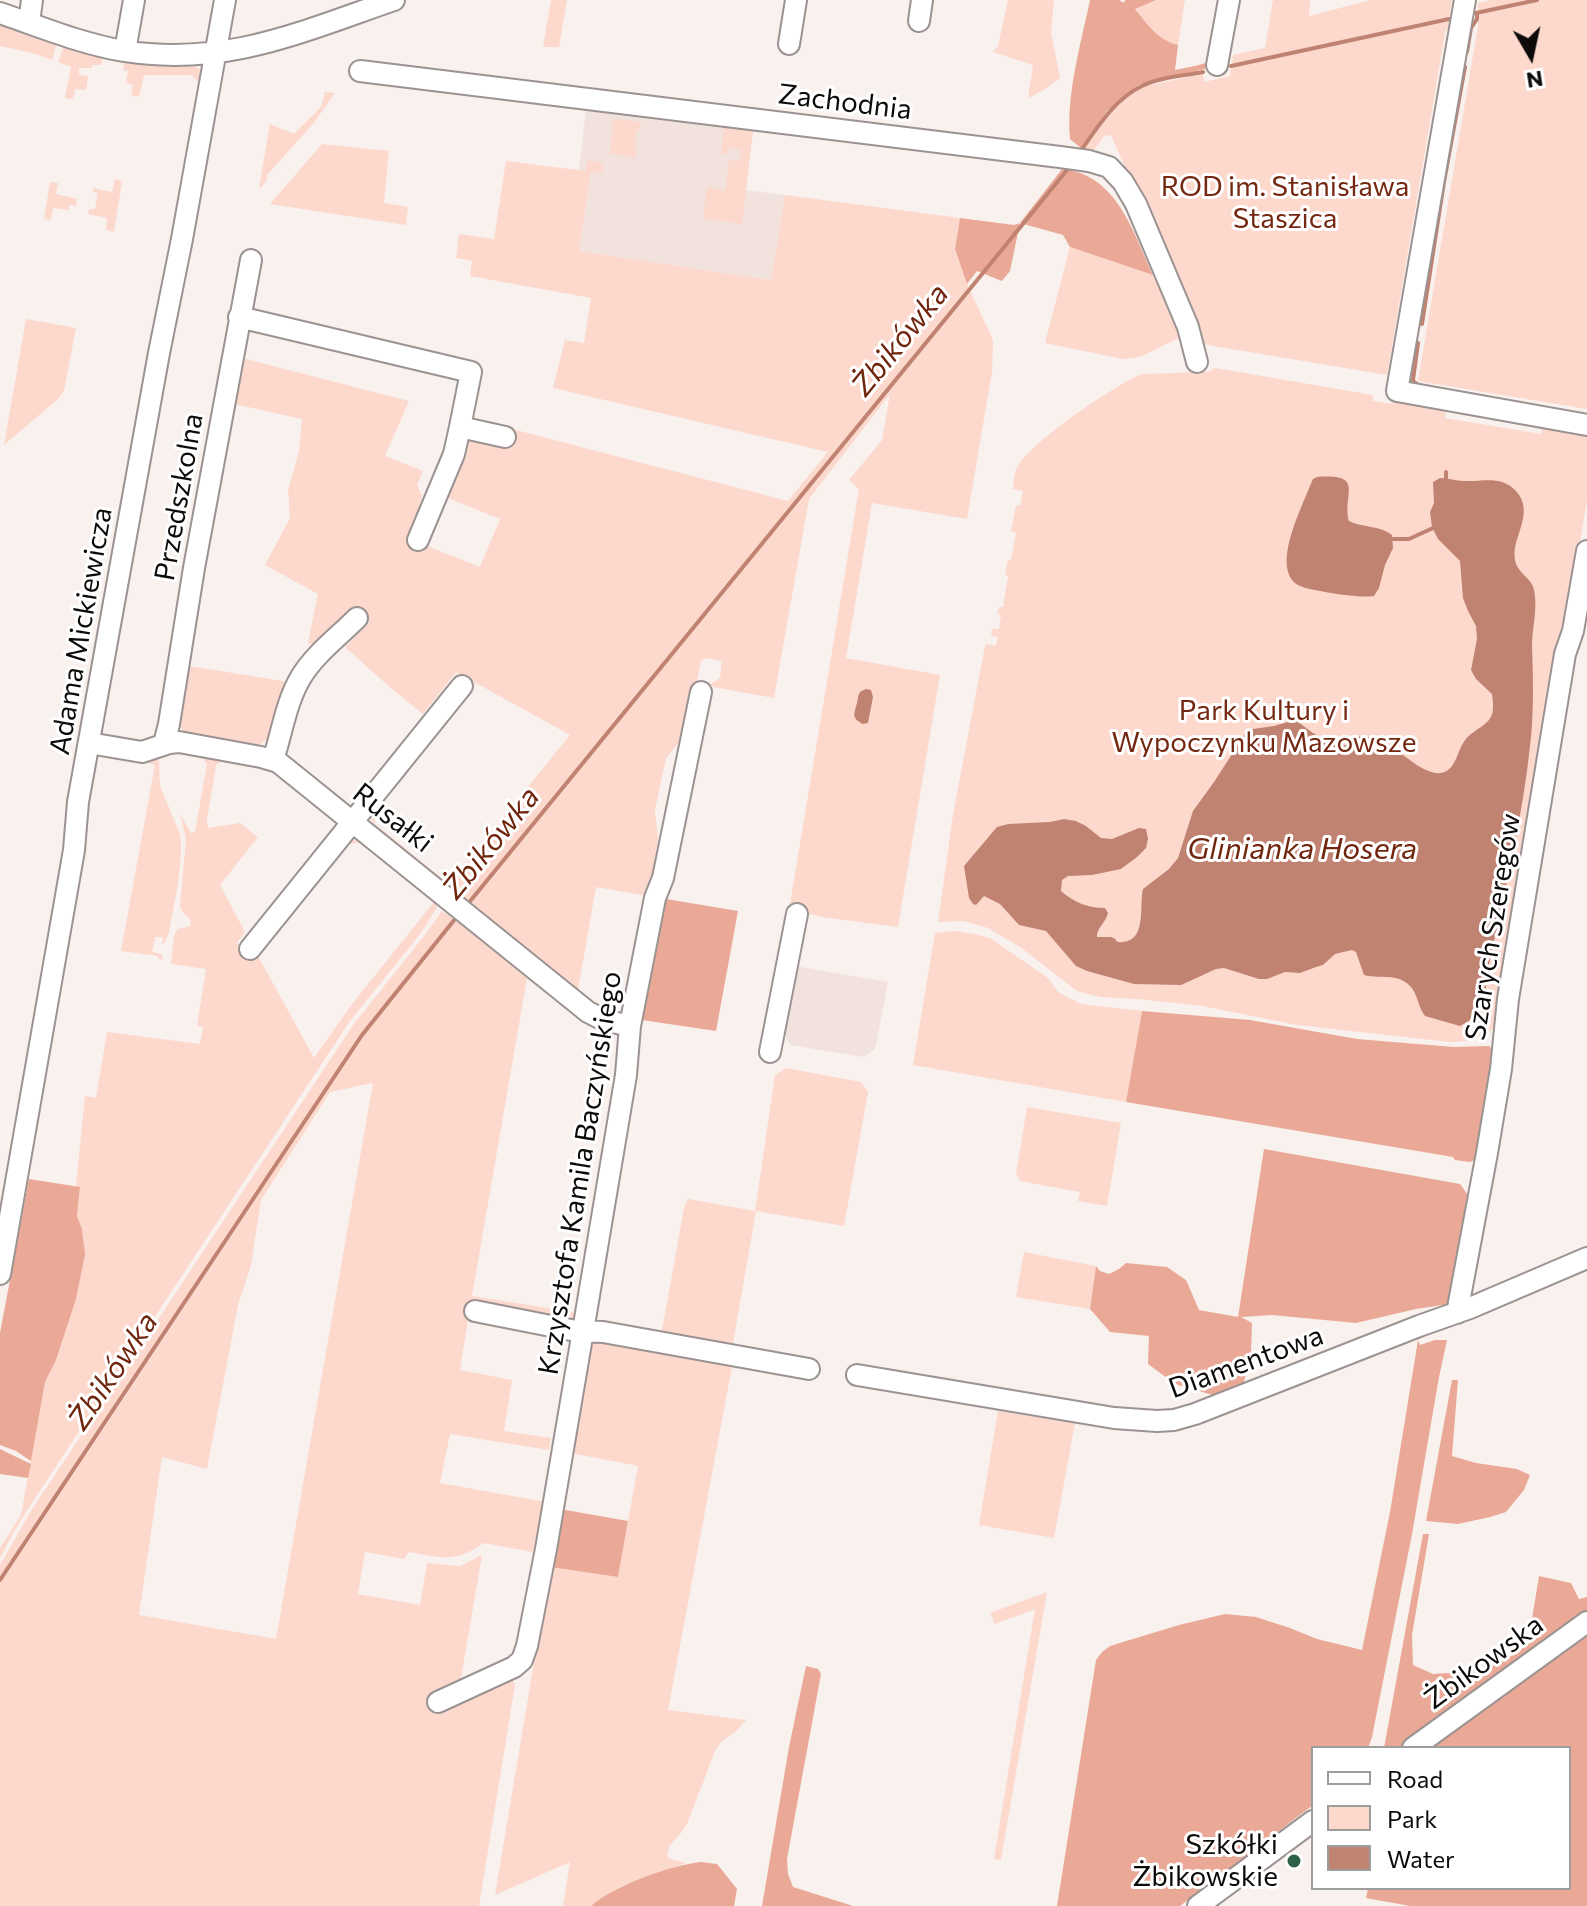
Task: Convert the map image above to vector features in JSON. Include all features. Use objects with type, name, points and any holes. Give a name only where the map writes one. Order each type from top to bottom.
[{"type":"street","points":[[29,23],[32,0]]},
{"type":"street","points":[[125,51],[134,0]]},
{"type":"street","name":"Adama Mickiewicza","points":[[0,1274],[74,850],[78,802],[225,0]]},
{"type":"street","points":[[0,13],[125,51],[216,53],[267,43],[370,4],[394,0]]},
{"type":"street","points":[[789,44],[796,0]]},
{"type":"street","points":[[1217,65],[1229,0]]},
{"type":"street","points":[[1465,0],[1397,391],[1587,425]]},
{"type":"street","name":"Zachodnia","points":[[360,71],[1060,157],[1109,167],[1123,182],[1136,204],[1188,327],[1197,362]]},
{"type":"street","name":"Przedszkolna","points":[[164,744],[251,260]]},
{"type":"street","points":[[239,317],[471,372],[454,454],[418,540]]},
{"type":"street","points":[[462,421],[505,437]]},
{"type":"street","name":"Szarych Szeregów","points":[[1457,1313],[1501,1069],[1508,999],[1565,654],[1573,631],[1587,551]]},
{"type":"street","points":[[273,760],[301,678],[315,659],[357,618]]},
{"type":"street","points":[[250,949],[462,686]]},
{"type":"street","name":"Krzysztofa Kamila Baczyńskiego","points":[[438,1702],[510,1670],[519,1664],[527,1646],[626,1075],[630,1026],[701,692]]},
{"type":"street","name":"Rusałki","points":[[89,743],[142,752],[179,742],[273,760],[588,1012],[604,1020],[630,1026]]},
{"type":"street","points":[[770,1052],[797,914]]},
{"type":"street","name":"Diamentowa","points":[[857,1375],[1114,1418],[1174,1420],[1222,1405],[1457,1313],[1587,1258]]},
{"type":"street","points":[[475,1311],[809,1369]]},
{"type":"street","name":"Żbikowska","points":[[1416,1746],[1587,1622]]},
{"type":"street","points":[[1198,1906],[1311,1822]]},
{"type":"shaded area","points":[[1090,0],[1119,0],[1124,3],[1125,0],[1156,0],[1135,9],[1159,36],[1178,45],[1175,70],[1205,63],[1205,69],[1139,85],[1107,111],[1081,148],[1070,139],[1070,105]]},
{"type":"shaded area","points":[[586,109],[753,131],[746,190],[785,195],[771,280],[579,251],[591,172],[579,170]]},
{"type":"shaded area","points":[[1062,169],[1081,173],[1110,193],[1121,208],[1153,275],[1070,247],[1063,235],[1020,223]]},
{"type":"shaded area","points":[[960,218],[1014,225],[1020,223],[1010,271],[1002,281],[977,271],[967,284],[955,249]]},
{"type":"shaded area","points":[[660,898],[738,911],[716,1031],[642,1020]]},
{"type":"shaded area","points":[[795,966],[888,982],[875,1049],[864,1057],[790,1045],[784,1033]]},
{"type":"shaded area","points":[[1142,1011],[1250,1020],[1357,1039],[1454,1047],[1489,1046],[1496,1052],[1475,1160],[1455,1160],[1453,1157],[1126,1102]]},
{"type":"shaded area","points":[[1264,1149],[1460,1184],[1468,1195],[1467,1199],[1471,1200],[1449,1304],[1356,1323],[1272,1315],[1241,1317],[1252,1323],[1251,1352],[1242,1390],[1223,1398],[1175,1384],[1148,1364],[1149,1336],[1110,1332],[1090,1309],[1096,1266],[1109,1274],[1126,1263],[1167,1267],[1186,1280],[1199,1310],[1238,1317]]},
{"type":"shaded area","points":[[29,1179],[80,1187],[77,1216],[85,1254],[76,1299],[56,1360],[45,1382],[31,1461],[0,1445],[0,1333]]},
{"type":"shaded area","points":[[1418,1340],[1420,1345],[1447,1340],[1369,1746],[1311,1746],[1311,1807],[1180,1906],[1057,1906],[1096,1660],[1102,1652],[1110,1646],[1225,1614],[1256,1617],[1317,1639],[1362,1650],[1390,1512]]},
{"type":"shaded area","points":[[1452,1380],[1458,1380],[1452,1456],[1517,1469],[1530,1475],[1524,1490],[1506,1512],[1458,1524],[1426,1521]]},
{"type":"shaded area","points":[[0,1449],[31,1464],[28,1478],[0,1474]]},
{"type":"shaded area","points":[[560,1509],[628,1521],[618,1577],[550,1567]]},
{"type":"shaded area","points":[[1423,1534],[1429,1534],[1412,1635],[1413,1665],[1433,1674],[1477,1671],[1502,1662],[1536,1639],[1530,1631],[1539,1576],[1571,1583],[1579,1599],[1587,1597],[1587,1612],[1402,1746],[1384,1746]]},
{"type":"shaded area","points":[[1587,1636],[1587,1906],[1410,1906],[1366,1898],[1368,1890],[1571,1890],[1571,1746],[1433,1746]]},
{"type":"shaded area","points":[[806,1666],[818,1669],[821,1674],[787,1859],[788,1874],[793,1887],[853,1906],[762,1906]]},
{"type":"shaded area","points":[[701,1862],[717,1864],[737,1889],[734,1906],[591,1906],[613,1891],[643,1878]]},
{"type":"green space","points":[[551,0],[567,0],[559,47],[543,47]]},
{"type":"green space","points":[[1008,0],[1054,0],[1051,32],[1060,78],[1028,98],[1033,65],[993,52],[998,46]]},
{"type":"green space","points":[[1156,0],[1185,0],[1178,45],[1159,36],[1135,9]]},
{"type":"green space","points":[[1273,0],[1310,0],[1309,16],[1371,0],[1452,0],[1449,17],[1232,64],[1233,55],[1265,48]]},
{"type":"green space","name":"ROD im. Stanisława Staszica","points":[[1491,0],[1587,0],[1587,409],[1418,381],[1478,26],[1478,3]]},
{"type":"green space","name":"ROD im. Stanisława Staszica","points":[[1449,21],[1387,375],[1202,344],[1111,135],[1104,136],[1093,152],[1084,149],[1105,121],[1121,103],[1150,85],[1203,74],[1204,82],[1230,76],[1231,67]]},
{"type":"green space","points":[[0,24],[57,42],[52,60],[0,46]]},
{"type":"green space","points":[[64,45],[103,57],[101,65],[79,68],[79,75],[88,76],[86,90],[75,89],[73,99],[65,98],[71,67],[58,62]]},
{"type":"green space","points":[[124,61],[193,65],[201,70],[198,82],[192,75],[144,75],[139,97],[131,95],[133,85],[126,83],[128,71],[123,70]]},
{"type":"green space","points":[[325,92],[335,93],[259,188],[270,124],[294,134],[321,107]]},
{"type":"green space","points":[[613,119],[641,122],[640,130],[637,130],[636,158],[610,153]]},
{"type":"green space","points":[[724,127],[753,131],[742,224],[703,219],[707,187],[725,191],[729,160],[740,161],[741,150],[728,148],[727,153],[721,154]]},
{"type":"green space","points":[[322,144],[389,151],[384,203],[408,207],[406,225],[270,204]]},
{"type":"green space","points":[[506,161],[586,171],[587,161],[603,165],[602,173],[591,172],[579,251],[771,280],[785,195],[960,218],[955,249],[967,284],[993,340],[992,372],[967,519],[872,503],[846,658],[940,675],[898,927],[789,910],[859,489],[849,480],[882,440],[890,394],[809,499],[774,698],[708,686],[720,678],[722,661],[706,658],[701,661],[686,734],[666,758],[655,810],[658,838],[649,896],[596,887],[578,990],[375,825],[371,819],[374,811],[375,824],[449,884],[570,735],[456,672],[423,714],[345,647],[369,623],[354,615],[270,737],[258,746],[185,733],[178,723],[183,665],[289,682],[312,645],[308,643],[318,594],[265,565],[290,518],[288,490],[299,451],[302,419],[230,403],[238,357],[409,401],[385,456],[423,471],[417,485],[422,496],[412,540],[480,567],[500,519],[448,498],[463,460],[468,436],[507,442],[512,429],[788,501],[828,452],[553,388],[565,340],[584,343],[591,298],[470,276],[472,261],[456,258],[459,234],[494,239]]},
{"type":"green space","points":[[115,179],[122,181],[114,232],[106,230],[107,218],[88,214],[89,209],[95,209],[98,193],[93,192],[94,187],[112,192]]},
{"type":"green space","points":[[50,182],[58,183],[56,194],[77,199],[76,206],[69,205],[69,210],[53,208],[51,220],[44,219]]},
{"type":"green space","points":[[1070,247],[1153,275],[1181,337],[1140,357],[1123,359],[1045,343]]},
{"type":"green space","points":[[26,319],[76,328],[64,391],[4,445]]},
{"type":"green space","name":"Park Kultury i Wypoczynku Mazowsze","points":[[1215,368],[1373,395],[1373,401],[1393,404],[1395,397],[1446,405],[1445,418],[1541,434],[1544,421],[1587,433],[1587,500],[1500,1022],[1477,1038],[1450,1042],[1297,1025],[1202,1006],[1100,997],[1077,991],[1020,947],[988,928],[964,921],[938,922],[953,815],[984,651],[986,644],[996,646],[998,637],[991,636],[992,629],[999,629],[1001,615],[997,614],[999,607],[1003,607],[1008,576],[1005,575],[1016,533],[1011,531],[1016,505],[1020,506],[1023,491],[1013,489],[1017,467],[1058,427],[1129,380],[1142,374],[1207,372]]},
{"type":"green space","points":[[155,756],[159,760],[160,786],[180,834],[181,846],[169,933],[164,944],[163,937],[155,937],[152,952],[162,954],[163,960],[158,956],[121,951],[155,765],[142,761]]},
{"type":"green space","points":[[202,757],[223,760],[216,765],[208,828],[240,823],[258,837],[220,885],[245,932],[237,943],[253,956],[257,954],[314,1058],[352,1004],[434,902],[361,843],[347,844],[361,841],[435,902],[437,907],[421,933],[350,1021],[47,1480],[0,1558],[0,1548],[21,1515],[45,1382],[56,1360],[76,1298],[84,1241],[77,1216],[80,1188],[76,1186],[85,1096],[96,1098],[107,1032],[200,1044],[203,1027],[197,1026],[206,969],[171,964],[174,935],[178,929],[190,926],[191,920],[180,907],[186,839],[180,814],[191,833],[195,832],[207,764]]},
{"type":"green space","points":[[442,911],[527,978],[472,1296],[578,1313],[576,1324],[475,1306],[468,1319],[460,1370],[512,1380],[504,1431],[551,1438],[549,1450],[450,1434],[440,1483],[546,1502],[538,1547],[532,1552],[484,1543],[456,1556],[409,1552],[404,1559],[365,1552],[358,1594],[420,1605],[427,1563],[460,1566],[482,1555],[460,1684],[510,1675],[515,1685],[479,1906],[0,1906],[0,1565],[31,1511],[354,1024]],"holes":[[[373,1083],[276,1639],[139,1615],[162,1457],[207,1469],[238,1305],[251,1265],[261,1200],[330,1092]]]},
{"type":"green space","points":[[955,931],[990,938],[1048,978],[1058,992],[1081,1004],[1142,1011],[1126,1102],[913,1065],[935,933]]},
{"type":"green space","points":[[786,1068],[861,1082],[868,1092],[844,1226],[756,1211],[732,1349],[661,1336],[688,1199],[755,1211],[775,1075]]},
{"type":"green space","points":[[1027,1107],[1121,1123],[1107,1206],[1078,1201],[1080,1192],[1020,1181],[1016,1174]]},
{"type":"green space","points":[[1024,1252],[1096,1266],[1090,1309],[1016,1297]]},
{"type":"green space","points":[[594,1341],[733,1361],[668,1710],[746,1720],[715,1751],[687,1824],[669,1846],[667,1856],[670,1859],[686,1863],[619,1887],[591,1906],[563,1906],[570,1862],[495,1895],[550,1567],[618,1577],[638,1466],[571,1453],[588,1346]]},
{"type":"green space","points":[[998,1411],[1075,1423],[1054,1538],[979,1525]]},
{"type":"green space","points":[[1047,1592],[1001,1860],[994,1859],[1035,1609],[995,1624],[990,1613]]},
{"type":"water","points":[[1317,477],[1342,478],[1347,482],[1349,521],[1392,535],[1393,548],[1374,596],[1350,596],[1309,589],[1291,578],[1287,567],[1290,540],[1309,488]]},
{"type":"water","name":"Glinianka Hosera","points":[[1440,478],[1498,481],[1516,491],[1524,508],[1515,560],[1533,586],[1535,597],[1532,726],[1523,799],[1485,983],[1487,992],[1469,1021],[1460,1026],[1425,1016],[1410,986],[1399,979],[1364,975],[1356,952],[1352,950],[1335,954],[1323,965],[1300,973],[1285,972],[1267,979],[1224,968],[1181,985],[1134,984],[1076,966],[1046,931],[1019,925],[1000,904],[984,896],[976,905],[973,904],[969,898],[964,866],[997,827],[1064,819],[1086,826],[1101,838],[1112,839],[1139,828],[1146,829],[1146,848],[1121,869],[1068,876],[1062,880],[1061,891],[1071,898],[1087,906],[1105,908],[1108,913],[1097,937],[1111,937],[1118,942],[1131,940],[1139,929],[1143,889],[1178,858],[1193,811],[1245,734],[1253,729],[1298,722],[1340,746],[1360,736],[1387,744],[1430,772],[1445,772],[1452,766],[1467,737],[1490,719],[1493,703],[1492,694],[1471,670],[1477,639],[1476,626],[1463,598],[1460,561],[1438,539],[1432,527],[1433,482]]},
{"type":"water","points":[[866,689],[871,690],[873,697],[868,723],[863,724],[854,713],[859,694]]},
{"type":"waterway","name":"Żbikówka","points":[[1476,13],[1537,0]]},
{"type":"waterway","points":[[1467,52],[1477,14]]},
{"type":"waterway","name":"Żbikówka","points":[[1231,66],[1449,19]]},
{"type":"waterway","points":[[1422,324],[1465,67]]},
{"type":"waterway","name":"Żbikówka","points":[[1082,149],[1108,113],[1132,91],[1156,81],[1203,72]]},
{"type":"waterway","name":"Żbikówka","points":[[467,905],[1067,170]]},
{"type":"waterway","points":[[1418,343],[1413,380],[1420,386]]},
{"type":"waterway","points":[[1446,472],[1446,478]]},
{"type":"waterway","points":[[1393,539],[1409,539],[1433,528]]},
{"type":"waterway","name":"Żbikówka","points":[[0,1580],[362,1035],[459,914]]},
{"type":"place","name":"Szkółki Żbikowskie","points":[[1294,1861]]}]
